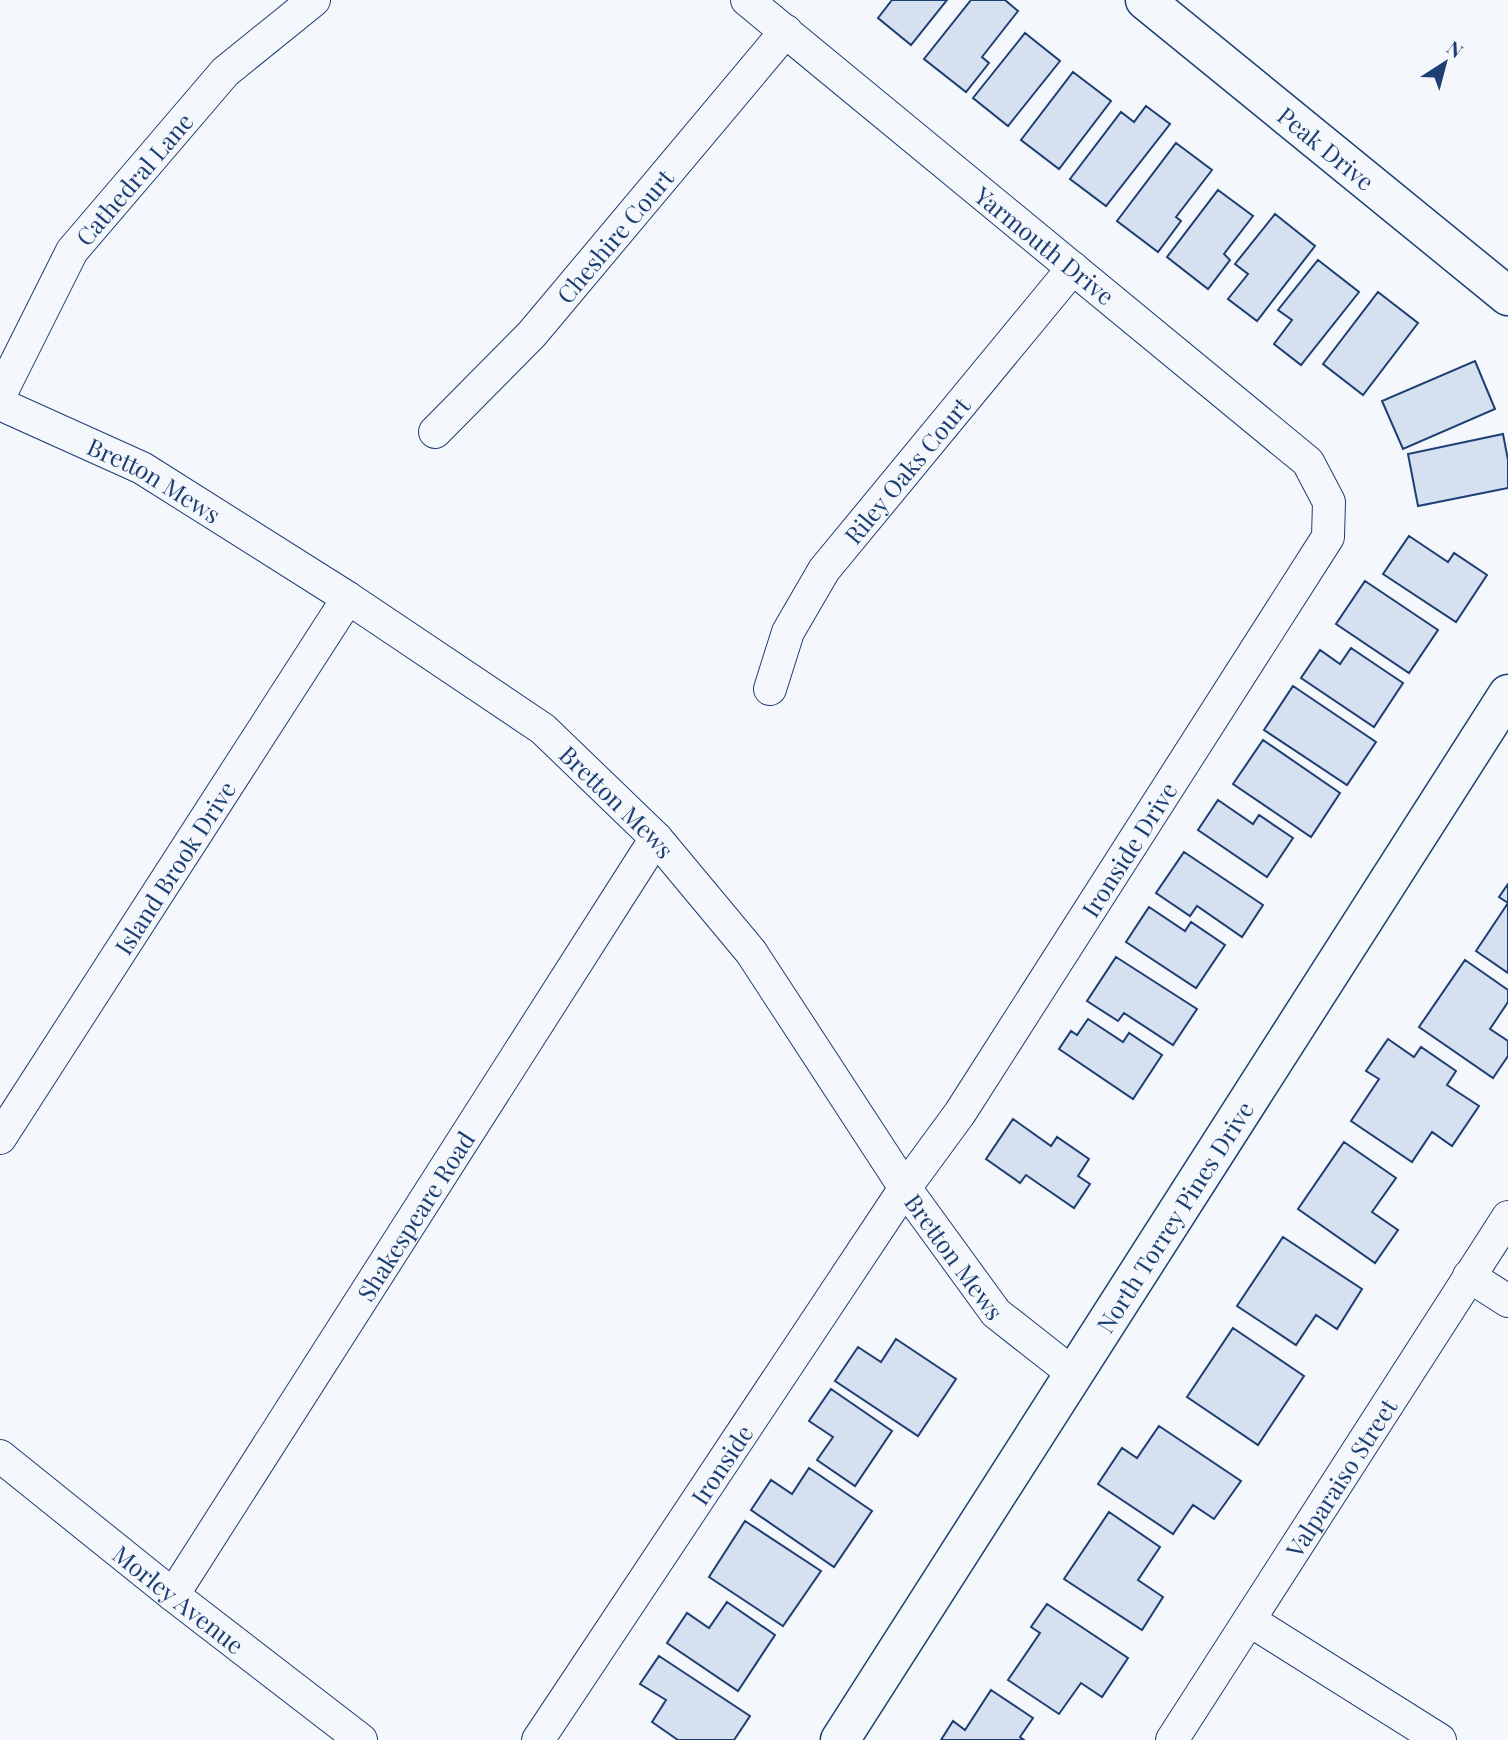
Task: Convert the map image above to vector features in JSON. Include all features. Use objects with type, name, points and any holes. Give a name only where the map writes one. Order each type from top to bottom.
[{"type":"main road","name":"Peak Drive","points":[[1146,0],[1508,296]]},
{"type":"main road","name":"North Torrey Pines Drive","points":[[840,1740],[1508,694]]},
{"type":"street","name":"Cathedral Lane","points":[[0,395],[72,251],[225,72],[314,0]]},
{"type":"street","name":"Yarmouth Drive","points":[[747,0],[1308,462],[1329,502]]},
{"type":"street","name":"Cheshire Court","points":[[435,432],[532,334],[786,31]]},
{"type":"street","name":"Riley Oaks Court","points":[[770,690],[788,632],[824,570],[1073,268]]},
{"type":"street","name":"Bretton Mews","points":[[0,404],[142,468],[348,597],[543,729],[656,838],[751,951],[905,1188],[996,1313],[1074,1375]]},
{"type":"street","name":"Ironside Drive","points":[[905,1188],[960,1113],[1328,537],[1329,502]]},
{"type":"street","name":"Island Brook Drive","points":[[0,1138],[348,597]]},
{"type":"street","name":"Shakespeare Road","points":[[173,1595],[656,838]]},
{"type":"street","name":"Ironside","points":[[538,1740],[905,1188]]},
{"type":"street","name":"Valparaiso Street","points":[[1172,1740],[1508,1217]]},
{"type":"street","points":[[1469,1276],[1508,1301]]},
{"type":"street","name":"Morley Avenue","points":[[0,1456],[173,1595],[362,1740]]},
{"type":"street","points":[[1249,1620],[1440,1740]]},
{"type":"building","points":[[892,0],[947,0],[911,45],[878,18]]},
{"type":"building","points":[[971,0],[1005,0],[1018,11],[982,57],[989,63],[966,92],[924,59]]},
{"type":"building","points":[[1025,33],[1060,61],[1008,126],[973,98]]},
{"type":"building","points":[[1073,72],[1111,101],[1059,169],[1021,140]]},
{"type":"building","points":[[1146,106],[1170,124],[1106,206],[1070,179],[1121,112],[1134,122]]},
{"type":"building","points":[[1176,143],[1212,170],[1176,217],[1181,221],[1158,252],[1117,221]]},
{"type":"building","points":[[1218,190],[1253,216],[1224,254],[1230,260],[1208,289],[1167,257]]},
{"type":"building","points":[[1275,214],[1315,246],[1257,321],[1228,299],[1248,274],[1235,264]]},
{"type":"building","points":[[1318,260],[1359,292],[1301,365],[1274,344],[1292,320],[1278,310]]},
{"type":"building","points":[[1378,292],[1418,323],[1363,395],[1323,364]]},
{"type":"building","points":[[1475,361],[1495,409],[1403,449],[1382,401]]},
{"type":"building","points":[[1503,434],[1508,460],[1508,488],[1418,506],[1408,454]]},
{"type":"building","points":[[1409,536],[1448,562],[1454,553],[1487,575],[1456,622],[1383,574]]},
{"type":"building","points":[[1365,581],[1438,630],[1409,673],[1336,624]]},
{"type":"building","points":[[1351,648],[1403,683],[1374,727],[1301,678],[1320,650],[1340,664]]},
{"type":"building","points":[[1293,686],[1376,742],[1347,785],[1264,730]]},
{"type":"building","points":[[1263,740],[1340,793],[1311,837],[1233,784]]},
{"type":"building","points":[[1218,800],[1253,824],[1259,815],[1293,838],[1267,877],[1198,830]]},
{"type":"building","points":[[1184,852],[1263,905],[1242,937],[1197,906],[1190,916],[1156,893]]},
{"type":"building","points":[[1508,884],[1508,903],[1499,897]]},
{"type":"building","points":[[1508,903],[1508,973],[1476,951]]},
{"type":"building","points":[[1149,907],[1185,931],[1191,922],[1225,945],[1196,988],[1126,942]]},
{"type":"building","points":[[1116,957],[1197,1009],[1173,1045],[1124,1013],[1118,1021],[1087,1001]]},
{"type":"building","points":[[1465,960],[1508,990],[1508,1002],[1490,1029],[1508,1041],[1508,1056],[1493,1078],[1419,1027]]},
{"type":"building","points":[[1088,1019],[1123,1042],[1129,1033],[1162,1055],[1133,1099],[1059,1049],[1071,1031],[1077,1035]]},
{"type":"building","points":[[1388,1039],[1414,1057],[1421,1047],[1456,1071],[1447,1085],[1479,1106],[1452,1146],[1432,1132],[1412,1162],[1351,1121],[1379,1079],[1366,1071]]},
{"type":"building","points":[[1013,1119],[1051,1146],[1057,1137],[1089,1159],[1078,1176],[1090,1184],[1074,1208],[1026,1175],[1020,1183],[986,1159]]},
{"type":"building","points":[[1344,1142],[1396,1178],[1372,1212],[1398,1230],[1375,1263],[1298,1209]]},
{"type":"building","points":[[1283,1237],[1362,1289],[1337,1329],[1316,1315],[1296,1345],[1237,1306]]},
{"type":"building","points":[[1233,1328],[1304,1376],[1258,1445],[1187,1397]]},
{"type":"building","points":[[896,1339],[956,1379],[918,1436],[835,1381],[858,1347],[881,1362]]},
{"type":"building","points":[[831,1389],[892,1431],[855,1486],[817,1460],[833,1437],[809,1421]]},
{"type":"building","points":[[1159,1426],[1241,1481],[1214,1519],[1193,1505],[1173,1534],[1098,1484],[1122,1448],[1137,1458]]},
{"type":"building","points":[[809,1468],[872,1511],[834,1567],[751,1510],[771,1480],[792,1494]]},
{"type":"building","points":[[1109,1512],[1160,1547],[1138,1580],[1163,1597],[1142,1630],[1064,1579]]},
{"type":"building","points":[[745,1521],[821,1571],[783,1626],[709,1577]]},
{"type":"building","points":[[727,1602],[775,1635],[738,1691],[667,1643],[687,1613],[709,1628]]},
{"type":"building","points":[[1047,1604],[1128,1658],[1102,1697],[1081,1683],[1059,1714],[1008,1680],[1040,1633],[1031,1627]]},
{"type":"building","points":[[659,1656],[750,1716],[734,1740],[678,1740],[652,1722],[666,1700],[640,1684]]},
{"type":"building","points":[[991,1690],[1033,1718],[1020,1737],[1024,1740],[941,1740],[953,1721],[965,1730]]}]
